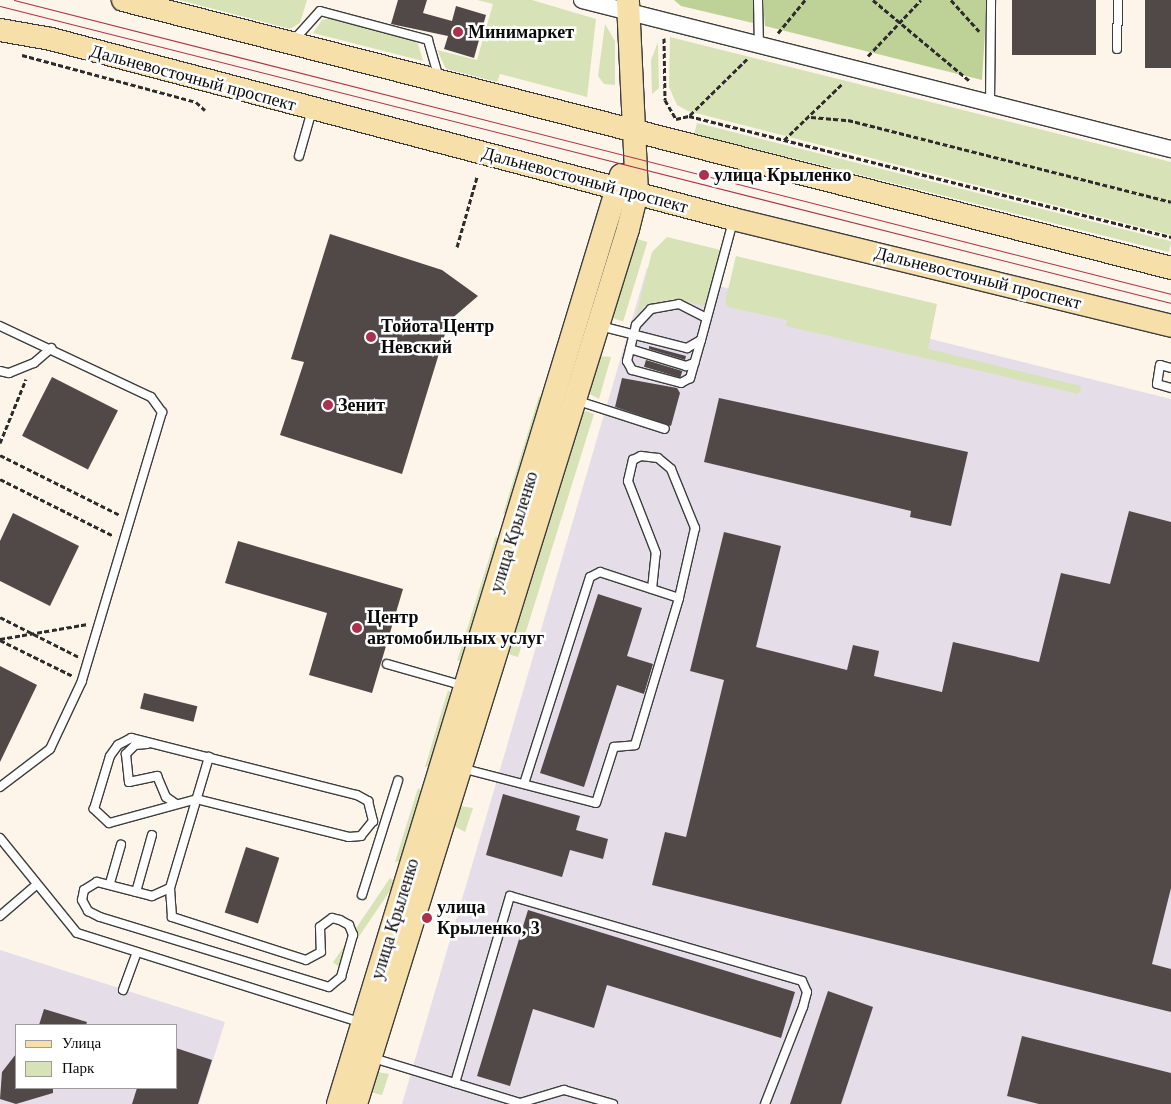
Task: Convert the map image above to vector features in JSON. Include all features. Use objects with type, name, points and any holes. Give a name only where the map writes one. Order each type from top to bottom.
[{"type":"main road","points":[[123,0],[1171,268]]},
{"type":"main road","name":"улица Крыленко","points":[[338,1104],[362,1055],[589,323],[627,190],[633,130],[629,7]]},
{"type":"main road","name":"Дальневосточный проспект","points":[[0,30],[51,39],[312,110],[734,219],[1171,326]]},
{"type":"main road","name":"улица Крыленко","points":[[452,765],[467,687],[566,397]]},
{"type":"main road","name":"улица Крыленко","points":[[356,1104],[362,1055]]},
{"type":"street","points":[[582,0],[629,7],[759,46],[1171,149]]},
{"type":"lane","points":[[758,0],[759,46]]},
{"type":"lane","points":[[990,104],[991,0]]},
{"type":"lane","points":[[1117,49],[1118,0]]},
{"type":"lane","points":[[291,43],[320,11],[347,18],[428,40],[440,82]]},
{"type":"lane","points":[[299,156],[312,110]]},
{"type":"lane","points":[[706,318],[679,304],[660,306],[641,315],[627,361],[632,370],[681,383],[690,378],[734,219]]},
{"type":"lane","points":[[589,323],[687,348],[701,340]]},
{"type":"lane","points":[[0,326],[151,397],[162,412],[82,681],[50,749],[0,787]]},
{"type":"lane","points":[[0,371],[9,373],[34,363],[50,348]]},
{"type":"lane","points":[[630,349],[686,366],[694,363]]},
{"type":"lane","points":[[1171,368],[1160,365],[1156,384],[1171,388]]},
{"type":"lane","points":[[566,397],[665,429]]},
{"type":"lane","points":[[452,765],[593,804],[598,801],[614,747],[635,745],[679,598],[695,528],[671,469],[658,458],[641,456],[633,460],[628,481],[656,553],[652,589]]},
{"type":"lane","points":[[524,784],[590,577],[600,572],[679,598]]},
{"type":"lane","points":[[386,664],[467,687]]},
{"type":"lane","points":[[131,738],[208,757],[357,795],[368,801],[373,821],[361,836],[349,837],[197,799],[109,823],[94,809],[118,745],[131,738]]},
{"type":"lane","points":[[155,743],[135,745],[126,754],[129,782],[157,776],[166,797],[176,804]]},
{"type":"lane","points":[[170,888],[152,896],[110,883],[97,882],[84,890],[82,900],[88,911],[329,987],[341,977],[353,935],[345,922],[326,920],[320,927],[321,952],[306,960],[177,922],[169,909],[170,888],[208,757]]},
{"type":"lane","points":[[362,895],[398,781]]},
{"type":"lane","points":[[136,892],[152,835]]},
{"type":"lane","points":[[0,838],[35,886],[77,933],[371,1026]]},
{"type":"lane","points":[[110,883],[121,845]]},
{"type":"lane","points":[[0,916],[35,886]]},
{"type":"lane","points":[[455,1083],[510,896],[802,981],[808,992],[765,1104]]},
{"type":"lane","points":[[123,990],[137,952]]},
{"type":"lane","points":[[362,1055],[520,1103],[564,1090],[613,1104]]},
{"type":"path","points":[[778,33],[805,0]]},
{"type":"path","points":[[872,0],[972,82]]},
{"type":"path","points":[[784,140],[811,117],[921,0]]},
{"type":"path","points":[[951,0],[991,46]]},
{"type":"path","points":[[664,38],[664,100],[676,119],[689,116],[1171,238]]},
{"type":"path","points":[[689,116],[759,46]]},
{"type":"path","points":[[13,51],[196,102],[204,110]]},
{"type":"path","points":[[811,117],[848,120],[1171,202]]},
{"type":"path","points":[[457,247],[477,177]]},
{"type":"path","points":[[0,443],[34,363]]},
{"type":"path","points":[[0,455],[130,520]]},
{"type":"path","points":[[0,479],[124,541]]},
{"type":"path","points":[[0,617],[88,661]]},
{"type":"path","points":[[0,639],[100,622]]},
{"type":"path","points":[[0,639],[82,681]]},
{"type":"shaded area","points":[[647,268],[1171,399],[1171,1104],[402,1104]]},
{"type":"shaded area","points":[[0,950],[225,1022],[199,1104],[0,1104]]},
{"type":"green space","points":[[179,0],[307,0],[300,23],[290,29]]},
{"type":"green space","points":[[477,0],[532,0],[596,19],[587,97],[500,74],[497,82],[446,69],[437,50],[477,60],[493,4]]},
{"type":"green space","points":[[674,0],[753,0],[753,23],[681,6]]},
{"type":"green space","points":[[763,0],[987,0],[982,80],[765,26]]},
{"type":"green space","points":[[332,18],[409,38],[418,44],[423,61],[313,33],[322,20]]},
{"type":"green space","points":[[605,24],[615,41],[615,85],[604,84],[598,76]]},
{"type":"green space","points":[[670,37],[1171,162],[1171,235],[688,111],[677,105],[669,87]]},
{"type":"green space","points":[[658,42],[659,88],[652,94],[651,60]]},
{"type":"green space","points":[[697,123],[1171,241],[1169,252],[694,134]]},
{"type":"green space","points":[[667,237],[721,250],[705,306],[672,299],[644,306],[636,316],[652,252]]},
{"type":"green space","points":[[634,238],[647,242],[623,321],[610,317]]},
{"type":"green space","points":[[736,256],[937,304],[928,349],[1081,386],[1079,394],[786,326],[787,320],[728,307],[725,302]]},
{"type":"green space","points":[[598,356],[611,357],[599,399],[586,392]]},
{"type":"green space","points":[[539,396],[544,403],[510,512],[503,514]]},
{"type":"green space","points":[[586,411],[594,414],[518,657],[511,655],[508,652],[579,414]]},
{"type":"green space","points":[[496,536],[500,542],[465,659],[457,661]]},
{"type":"green space","points":[[448,690],[454,696],[432,766],[425,767]]},
{"type":"green space","points":[[418,788],[424,793],[402,861],[395,862]]},
{"type":"green space","points":[[460,806],[473,808],[465,832],[452,825]]},
{"type":"green space","points":[[390,878],[396,882],[339,966],[333,963]]},
{"type":"green space","points":[[378,1072],[389,1074],[382,1095],[370,1092]]},
{"type":"building","points":[[398,0],[427,0],[423,13],[452,21],[456,6],[486,15],[474,58],[444,49],[448,36],[391,24]]},
{"type":"building","points":[[1012,0],[1096,0],[1096,55],[1012,55]]},
{"type":"building","points":[[1145,0],[1171,0],[1171,68],[1145,68]]},
{"type":"building","name":"Тойота Центр Невский","points":[[330,234],[442,270],[478,296],[449,321],[402,474],[280,435],[304,362],[291,359]]},
{"type":"building","points":[[649,346],[686,356],[685,360],[649,349]]},
{"type":"building","points":[[646,360],[682,371],[680,378],[644,367]]},
{"type":"building","points":[[52,377],[118,411],[88,469],[22,436]]},
{"type":"building","points":[[622,378],[677,388],[680,393],[671,426],[615,407]]},
{"type":"building","points":[[719,398],[968,452],[951,526],[910,517],[911,511],[704,462]]},
{"type":"building","points":[[1129,511],[1171,522],[1171,888],[1152,964],[1171,969],[1171,1012],[652,885],[665,832],[686,837],[724,680],[690,671],[724,532],[781,546],[756,647],[847,670],[853,645],[879,651],[874,676],[942,692],[953,642],[1039,662],[1061,573],[1110,584]]},
{"type":"building","points":[[13,513],[79,546],[50,606],[0,581],[0,541]]},
{"type":"building","name":"Центр автомобильных услуг","points":[[238,541],[403,589],[372,693],[309,675],[327,613],[225,583]]},
{"type":"building","points":[[598,594],[642,608],[627,656],[653,664],[644,694],[617,685],[584,787],[540,773]]},
{"type":"building","points":[[0,666],[37,685],[0,762]]},
{"type":"building","points":[[144,693],[197,706],[193,722],[140,709]]},
{"type":"building","points":[[503,794],[580,816],[576,830],[608,839],[603,859],[570,850],[562,877],[486,855]]},
{"type":"building","points":[[246,847],[279,858],[258,923],[225,913]]},
{"type":"building","points":[[528,910],[795,992],[781,1038],[607,985],[594,1028],[533,1009],[510,1086],[477,1076]]},
{"type":"building","points":[[828,991],[873,1007],[841,1104],[790,1104]]},
{"type":"building","points":[[44,1009],[87,1022],[86,1024],[39,1024]]},
{"type":"building","points":[[1022,1036],[1171,1073],[1171,1104],[1039,1104],[1007,1096]]},
{"type":"building","points":[[178,1049],[212,1060],[198,1104],[132,1104],[137,1089],[178,1089]]},
{"type":"building","points":[[15,1055],[15,1089],[53,1089],[53,1093],[16,1104],[0,1099],[2,1072]]},
{"type":"tram line","points":[[14,0],[1171,294]]},
{"type":"tram line","points":[[0,6],[1171,303]]},
{"type":"place","name":"Минимаркет","points":[[458,32]]},
{"type":"place","name":"улица Крыленко","points":[[704,175]]},
{"type":"place","name":"Тойота Центр Невский","points":[[371,337]]},
{"type":"place","name":"Зенит","points":[[328,405]]},
{"type":"place","name":"Центр автомобильных услуг","points":[[357,628]]},
{"type":"place","name":"улица Крыленко, 3","points":[[427,918]]}]
